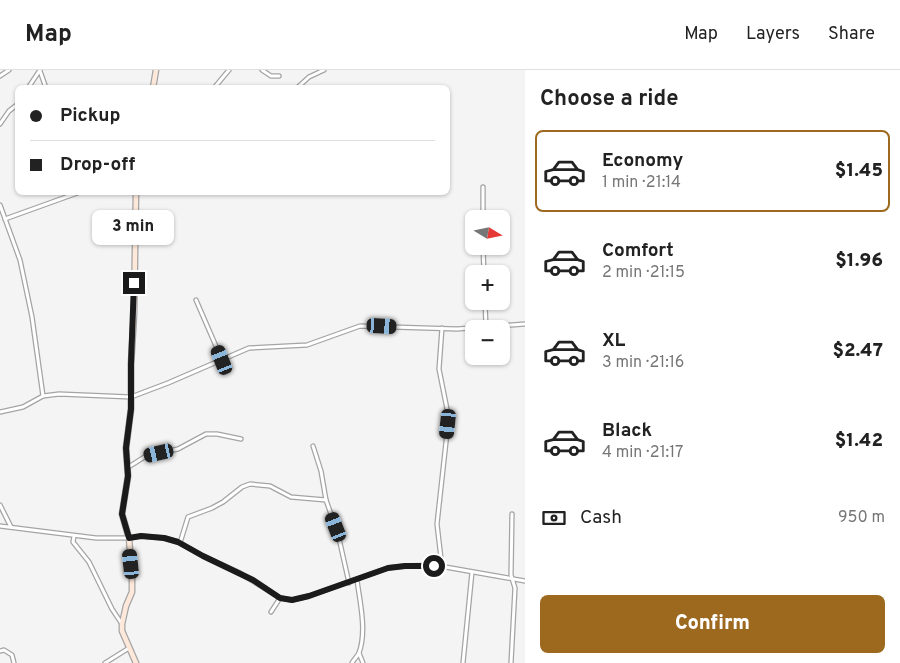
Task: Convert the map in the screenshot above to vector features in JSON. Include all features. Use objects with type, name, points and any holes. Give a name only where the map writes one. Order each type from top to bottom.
[{"type":"street","points":[[0,76],[9,70]]},
{"type":"street","points":[[30,85],[40,70]]},
{"type":"street","points":[[40,70],[45,85]]},
{"type":"street","points":[[154,85],[156,70]]},
{"type":"street","points":[[216,85],[229,70]]},
{"type":"street","points":[[262,70],[271,76],[279,76]]},
{"type":"street","points":[[300,85],[309,77],[324,70]]},
{"type":"street","points":[[0,124],[9,111],[15,106]]},
{"type":"street","points":[[483,187],[483,210]]},
{"type":"street","points":[[3,218],[71,195]]},
{"type":"street","points":[[122,624],[132,592],[129,538],[122,514],[131,397],[136,195]]},
{"type":"street","points":[[0,205],[3,218],[19,254],[35,337],[43,396]]},
{"type":"street","points":[[196,300],[222,360]]},
{"type":"street","points":[[510,326],[525,324]]},
{"type":"street","points":[[0,412],[23,407],[43,396],[59,394],[131,397],[249,348],[307,344],[360,326],[465,328]]},
{"type":"street","points":[[442,328],[439,370],[447,408],[448,424],[437,524],[442,567]]},
{"type":"street","points":[[127,468],[146,456],[178,449],[206,434],[217,434],[241,439]]},
{"type":"street","points":[[313,446],[321,471],[326,500],[336,527],[349,583]]},
{"type":"street","points":[[180,543],[188,517],[223,502],[246,485],[263,484],[291,497],[326,500]]},
{"type":"street","points":[[0,504],[11,527]]},
{"type":"street","points":[[511,663],[516,588],[510,575],[512,514]]},
{"type":"street","points":[[0,526],[74,536],[129,538],[141,536],[180,543],[253,580],[280,598],[296,600],[388,568],[418,565],[442,567],[525,581]]},
{"type":"street","points":[[74,536],[73,542],[89,562],[112,609],[122,624],[124,636],[136,663]]},
{"type":"street","points":[[463,663],[472,572]]},
{"type":"street","points":[[352,663],[359,653],[362,636],[357,580]]},
{"type":"street","points":[[271,612],[280,598]]},
{"type":"street","points":[[105,663],[129,648]]},
{"type":"street","points":[[0,651],[4,650],[12,655],[14,663]]},
{"type":"street","points":[[359,653],[363,663]]},
{"type":"route","points":[[134,283],[131,409],[126,448],[128,476],[122,507],[122,514],[129,538],[141,536],[164,538],[178,542],[203,556],[240,572],[286,600],[296,600],[309,596],[388,568],[418,565],[434,566]]}]
